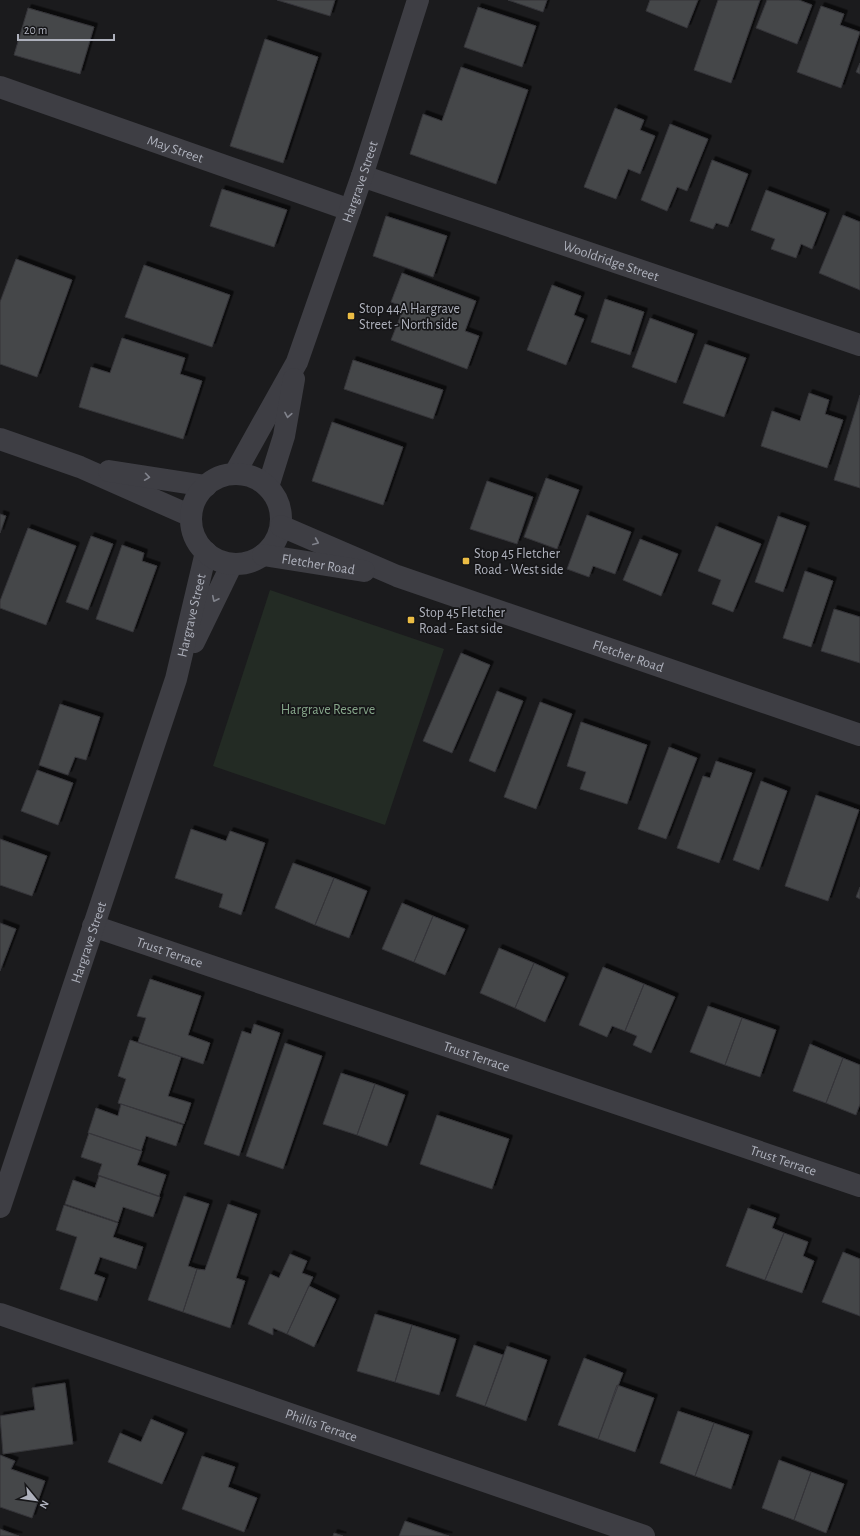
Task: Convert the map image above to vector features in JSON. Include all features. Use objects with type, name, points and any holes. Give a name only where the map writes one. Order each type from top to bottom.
[{"type":"street","name":"Hargrave Street","points":[[268,486],[284,436],[297,362],[362,176],[418,0]]},
{"type":"street","name":"May Street","points":[[0,87],[350,210]]},
{"type":"street","name":"Wooldridge Street","points":[[362,176],[860,345]]},
{"type":"street","name":"Hargrave Street","points":[[235,473],[297,362]]},
{"type":"street","points":[[0,440],[80,467],[191,516]]},
{"type":"street","points":[[80,467],[206,486]]},
{"type":"street","points":[[235,473],[249,475],[268,486],[274,493],[281,511],[281,526],[277,538],[263,555],[242,564],[232,564],[220,561],[206,552],[195,538],[191,516],[193,506],[200,492],[206,486],[213,480],[235,473]]},
{"type":"street","name":"Fletcher Road","points":[[281,526],[397,576],[860,735]]},
{"type":"street","name":"Hargrave Street","points":[[0,1207],[176,679],[206,552]]},
{"type":"street","name":"Fletcher Road","points":[[263,555],[397,576]]},
{"type":"street","name":"Hargrave Street","points":[[176,679],[232,564]]},
{"type":"street","name":"Trust Terrace","points":[[93,926],[860,1186]]},
{"type":"street","name":"Phillis Terrace","points":[[0,1314],[644,1536]]},
{"type":"green space","name":"Hargrave Reserve","points":[[270,590],[444,649],[385,825],[213,766]]},
{"type":"building","points":[[277,0],[335,0],[330,16]]},
{"type":"building","points":[[508,0],[547,0],[543,12]]},
{"type":"building","points":[[650,0],[698,0],[687,28],[646,11]]},
{"type":"building","points":[[718,0],[760,0],[731,83],[694,70]]},
{"type":"building","points":[[767,0],[799,0],[812,5],[797,44],[756,28]]},
{"type":"building","points":[[821,6],[844,14],[840,25],[860,32],[841,88],[797,72]]},
{"type":"building","points":[[478,7],[536,26],[522,67],[464,47]]},
{"type":"building","points":[[28,8],[94,27],[80,74],[14,55]]},
{"type":"building","points":[[265,39],[318,57],[283,163],[230,146]]},
{"type":"building","points":[[860,63],[860,74],[856,72]]},
{"type":"building","points":[[461,67],[528,90],[496,184],[410,154],[423,114],[442,121]]},
{"type":"building","points":[[615,108],[644,120],[640,130],[655,136],[640,174],[628,169],[616,199],[584,187]]},
{"type":"building","points":[[670,124],[708,139],[687,191],[677,187],[667,211],[641,200]]},
{"type":"building","points":[[712,160],[748,174],[728,227],[716,223],[713,229],[690,221]]},
{"type":"building","points":[[222,189],[287,210],[274,247],[210,226]]},
{"type":"building","points":[[766,190],[826,213],[812,249],[801,244],[796,258],[771,249],[775,239],[751,230]]},
{"type":"building","points":[[843,215],[860,222],[860,290],[819,273]]},
{"type":"building","points":[[386,216],[447,236],[433,277],[373,256]]},
{"type":"building","points":[[16,259],[72,280],[37,377],[0,364],[0,302]]},
{"type":"building","points":[[144,265],[230,295],[212,347],[125,317]]},
{"type":"building","points":[[402,273],[476,301],[465,331],[479,336],[467,369],[391,340],[404,307],[391,302]]},
{"type":"building","points":[[552,285],[581,296],[574,315],[584,319],[566,365],[527,350]]},
{"type":"building","points":[[605,299],[644,312],[630,355],[591,342]]},
{"type":"building","points":[[650,318],[694,334],[676,383],[632,367]]},
{"type":"building","points":[[122,338],[185,358],[180,374],[202,381],[183,439],[79,407],[91,367],[110,373]]},
{"type":"building","points":[[705,344],[746,358],[724,417],[683,403]]},
{"type":"building","points":[[353,360],[443,390],[433,419],[344,389]]},
{"type":"building","points":[[809,393],[829,400],[825,414],[843,420],[827,468],[761,446],[772,411],[800,421]]},
{"type":"building","points":[[860,395],[860,488],[834,480]]},
{"type":"building","points":[[332,422],[403,447],[383,505],[312,481]]},
{"type":"building","points":[[546,478],[579,490],[557,549],[524,537]]},
{"type":"building","points":[[487,481],[533,497],[517,544],[470,529]]},
{"type":"building","points":[[0,514],[6,516],[0,533]]},
{"type":"building","points":[[587,515],[631,532],[615,574],[593,566],[589,577],[567,569]]},
{"type":"building","points":[[778,516],[806,526],[783,592],[755,582]]},
{"type":"building","points":[[716,526],[761,544],[733,612],[712,604],[721,580],[698,571]]},
{"type":"building","points":[[28,528],[76,546],[46,625],[0,608],[0,601]]},
{"type":"building","points":[[91,536],[113,544],[88,610],[66,602]]},
{"type":"building","points":[[640,539],[678,554],[661,596],[623,580]]},
{"type":"building","points":[[122,545],[144,553],[142,561],[157,566],[133,632],[96,619]]},
{"type":"building","points":[[805,571],[833,581],[811,647],[783,638]]},
{"type":"building","points":[[834,609],[860,617],[860,663],[821,651]]},
{"type":"building","points":[[461,653],[490,665],[452,753],[423,741]]},
{"type":"building","points":[[497,691],[523,701],[495,772],[469,761]]},
{"type":"building","points":[[540,702],[572,714],[536,809],[504,797]]},
{"type":"building","points":[[60,704],[100,717],[86,760],[75,757],[68,775],[39,765]]},
{"type":"building","points":[[581,722],[647,745],[627,804],[580,789],[586,772],[567,766]]},
{"type":"building","points":[[669,747],[697,758],[666,839],[638,829]]},
{"type":"building","points":[[716,761],[752,773],[719,863],[677,848],[703,776],[710,778]]},
{"type":"building","points":[[37,770],[73,783],[58,825],[21,811]]},
{"type":"building","points":[[761,781],[787,791],[759,870],[733,860]]},
{"type":"building","points":[[816,795],[859,810],[828,901],[785,886]]},
{"type":"building","points":[[191,829],[226,841],[230,831],[265,843],[241,915],[219,907],[223,894],[175,878]]},
{"type":"building","points":[[0,839],[47,856],[32,896],[0,885]]},
{"type":"building","points":[[293,863],[334,878],[315,925],[275,908]]},
{"type":"building","points":[[334,878],[367,891],[349,938],[315,925]]},
{"type":"building","points":[[860,887],[860,899],[856,897]]},
{"type":"building","points":[[402,903],[433,916],[414,962],[382,949]]},
{"type":"building","points":[[433,916],[465,929],[445,975],[414,962]]},
{"type":"building","points":[[0,923],[16,929],[0,971]]},
{"type":"building","points":[[499,948],[534,963],[515,1008],[480,993]]},
{"type":"building","points":[[534,963],[565,977],[545,1022],[515,1008]]},
{"type":"building","points":[[603,967],[644,984],[625,1031],[612,1026],[607,1037],[579,1025]]},
{"type":"building","points":[[150,979],[201,996],[188,1035],[210,1043],[203,1064],[138,1042],[146,1018],[137,1016]]},
{"type":"building","points":[[644,984],[675,997],[651,1053],[633,1045],[637,1036],[625,1031]]},
{"type":"building","points":[[708,1006],[742,1018],[725,1065],[690,1052]]},
{"type":"building","points":[[742,1018],[776,1030],[760,1077],[725,1065]]},
{"type":"building","points":[[254,1024],[280,1033],[239,1156],[204,1144],[242,1031],[251,1034]]},
{"type":"building","points":[[130,1040],[181,1057],[168,1096],[191,1103],[184,1124],[118,1103],[126,1079],[118,1076]]},
{"type":"building","points":[[285,1043],[322,1056],[283,1169],[246,1156]]},
{"type":"building","points":[[810,1044],[843,1058],[826,1103],[793,1091]]},
{"type":"building","points":[[843,1058],[860,1065],[860,1104],[856,1115],[826,1103]]},
{"type":"building","points":[[341,1073],[375,1084],[357,1135],[323,1124]]},
{"type":"building","points":[[375,1084],[405,1095],[387,1146],[357,1135]]},
{"type":"building","points":[[121,1104],[183,1125],[176,1146],[146,1136],[141,1151],[88,1133],[96,1108],[118,1116]]},
{"type":"building","points":[[437,1115],[509,1139],[492,1189],[420,1164]]},
{"type":"building","points":[[89,1133],[142,1151],[137,1165],[166,1175],[159,1196],[98,1175],[102,1164],[81,1157]]},
{"type":"building","points":[[99,1176],[160,1197],[153,1217],[123,1207],[118,1222],[65,1204],[73,1180],[95,1188]]},
{"type":"building","points":[[184,1196],[209,1204],[188,1266],[197,1269],[183,1312],[148,1300]]},
{"type":"building","points":[[228,1204],[257,1214],[236,1278],[245,1281],[230,1328],[183,1312],[197,1269],[205,1270]]},
{"type":"building","points":[[64,1205],[118,1223],[113,1237],[143,1247],[136,1269],[100,1257],[94,1274],[105,1278],[97,1301],[60,1289],[77,1237],[56,1230]]},
{"type":"building","points":[[748,1208],[776,1218],[772,1228],[784,1233],[765,1280],[726,1266]]},
{"type":"building","points":[[784,1233],[808,1242],[803,1256],[814,1261],[802,1293],[765,1280]]},
{"type":"building","points":[[843,1252],[860,1259],[860,1316],[822,1302]]},
{"type":"building","points":[[290,1254],[307,1261],[302,1273],[313,1277],[287,1334],[273,1328],[273,1335],[248,1324],[270,1274],[279,1278]]},
{"type":"building","points":[[309,1286],[336,1299],[314,1347],[287,1334]]},
{"type":"building","points":[[375,1314],[412,1325],[395,1382],[357,1371]]},
{"type":"building","points":[[412,1325],[456,1339],[439,1395],[395,1382]]},
{"type":"building","points":[[474,1345],[503,1355],[485,1406],[456,1396]]},
{"type":"building","points":[[507,1346],[547,1360],[526,1421],[485,1406]]},
{"type":"building","points":[[584,1358],[623,1373],[598,1439],[558,1425]]},
{"type":"building","points":[[65,1383],[73,1444],[3,1454],[0,1416],[35,1410],[32,1388]]},
{"type":"building","points":[[617,1385],[654,1398],[635,1452],[598,1439]]},
{"type":"building","points":[[678,1411],[714,1423],[695,1476],[660,1463]]},
{"type":"building","points":[[151,1419],[184,1433],[162,1484],[108,1462],[120,1433],[141,1442]]},
{"type":"building","points":[[714,1423],[749,1435],[731,1489],[695,1476]]},
{"type":"building","points":[[0,1455],[15,1461],[11,1469],[45,1481],[32,1518],[0,1507]]},
{"type":"building","points":[[202,1456],[235,1467],[228,1487],[257,1498],[244,1532],[182,1509]]},
{"type":"building","points":[[779,1460],[811,1472],[794,1520],[762,1508]]},
{"type":"building","points":[[811,1472],[844,1484],[826,1533],[794,1520]]},
{"type":"building","points":[[405,1521],[449,1536],[399,1536]]},
{"type":"building","points":[[0,1529],[19,1536],[0,1536]]},
{"type":"building","points":[[334,1533],[343,1536],[333,1536]]},
{"type":"place","name":"Stop 44A Hargrave Street - North side","points":[[351,316]]},
{"type":"place","name":"Stop 45 Fletcher Road - West side","points":[[466,561]]},
{"type":"place","name":"Stop 45 Fletcher Road - East side","points":[[411,620]]}]
